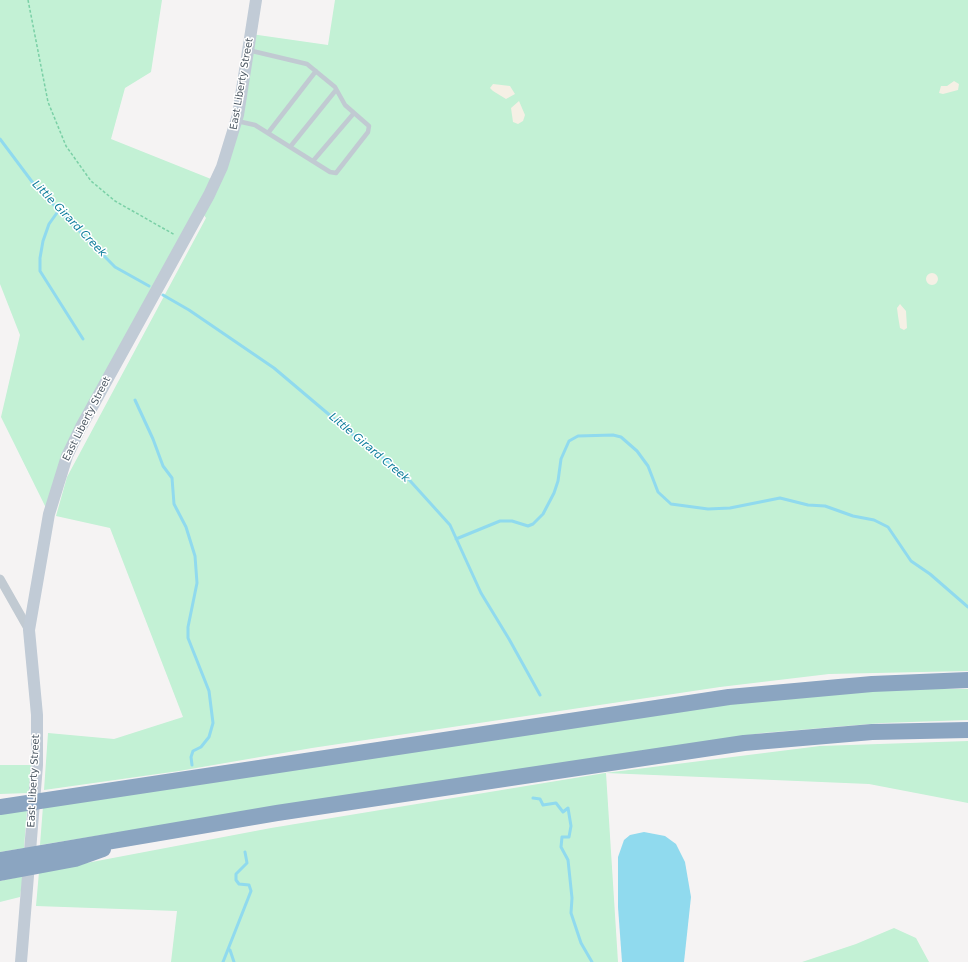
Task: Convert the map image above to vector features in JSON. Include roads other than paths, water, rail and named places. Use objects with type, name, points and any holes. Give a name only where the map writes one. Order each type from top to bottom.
[{"type":"highway","points":[[0,807],[729,697],[872,684],[968,680]]},
{"type":"highway","points":[[0,860],[277,813],[786,739],[872,732],[968,730]]},
{"type":"highway","points":[[0,873],[75,859],[148,834]]},
{"type":"street","name":"East Liberty Street","points":[[21,962],[37,765],[37,714],[29,630],[49,514],[67,456],[104,384],[209,195],[222,167],[237,121],[256,0]]},
{"type":"street","points":[[0,579],[29,630]]},
{"type":"lane","points":[[237,121],[255,125],[330,172],[336,173],[368,132],[369,126],[345,105],[336,90],[307,64],[248,50]]},
{"type":"lane","points":[[268,133],[316,71]]},
{"type":"lane","points":[[290,147],[336,90]]},
{"type":"lane","points":[[313,161],[354,113]]},
{"type":"water","points":[[644,832],[665,836],[676,844],[685,862],[691,897],[684,962],[622,962],[618,907],[618,857],[624,840],[630,835]]},
{"type":"waterway","name":"Little Girard Creek","points":[[0,139],[36,187],[115,267],[149,286]]},
{"type":"waterway","points":[[59,210],[49,224],[43,241],[40,258],[40,271],[83,339]]},
{"type":"waterway","name":"Little Girard Creek","points":[[163,295],[189,310],[274,368],[352,434],[403,473],[450,525],[481,593],[509,639],[540,695]]},
{"type":"waterway","points":[[135,400],[153,439],[163,466],[172,478],[174,504],[186,527],[195,556],[197,583],[188,627],[188,638],[209,691],[213,723],[209,737],[201,747],[193,751],[191,757],[192,765]]},
{"type":"waterway","points":[[456,539],[500,521],[512,521],[528,526],[533,524],[543,514],[554,493],[558,481],[561,459],[569,441],[578,436],[613,435],[621,437],[637,451],[648,466],[658,492],[671,504],[708,509],[730,508],[780,498],[808,505],[825,506],[853,516],[874,520],[888,527],[911,561],[930,574],[968,607]]},
{"type":"waterway","name":"Little Girard Creek","points":[[533,798],[540,799],[543,805],[556,803],[563,812],[568,808],[571,826],[569,837],[562,837],[561,847],[568,860],[572,898],[571,913],[581,943],[592,962]]},
{"type":"waterway","points":[[223,962],[251,891],[249,885],[239,884],[236,880],[236,874],[247,863],[245,852]]},
{"type":"waterway","points":[[230,950],[234,962]]}]
